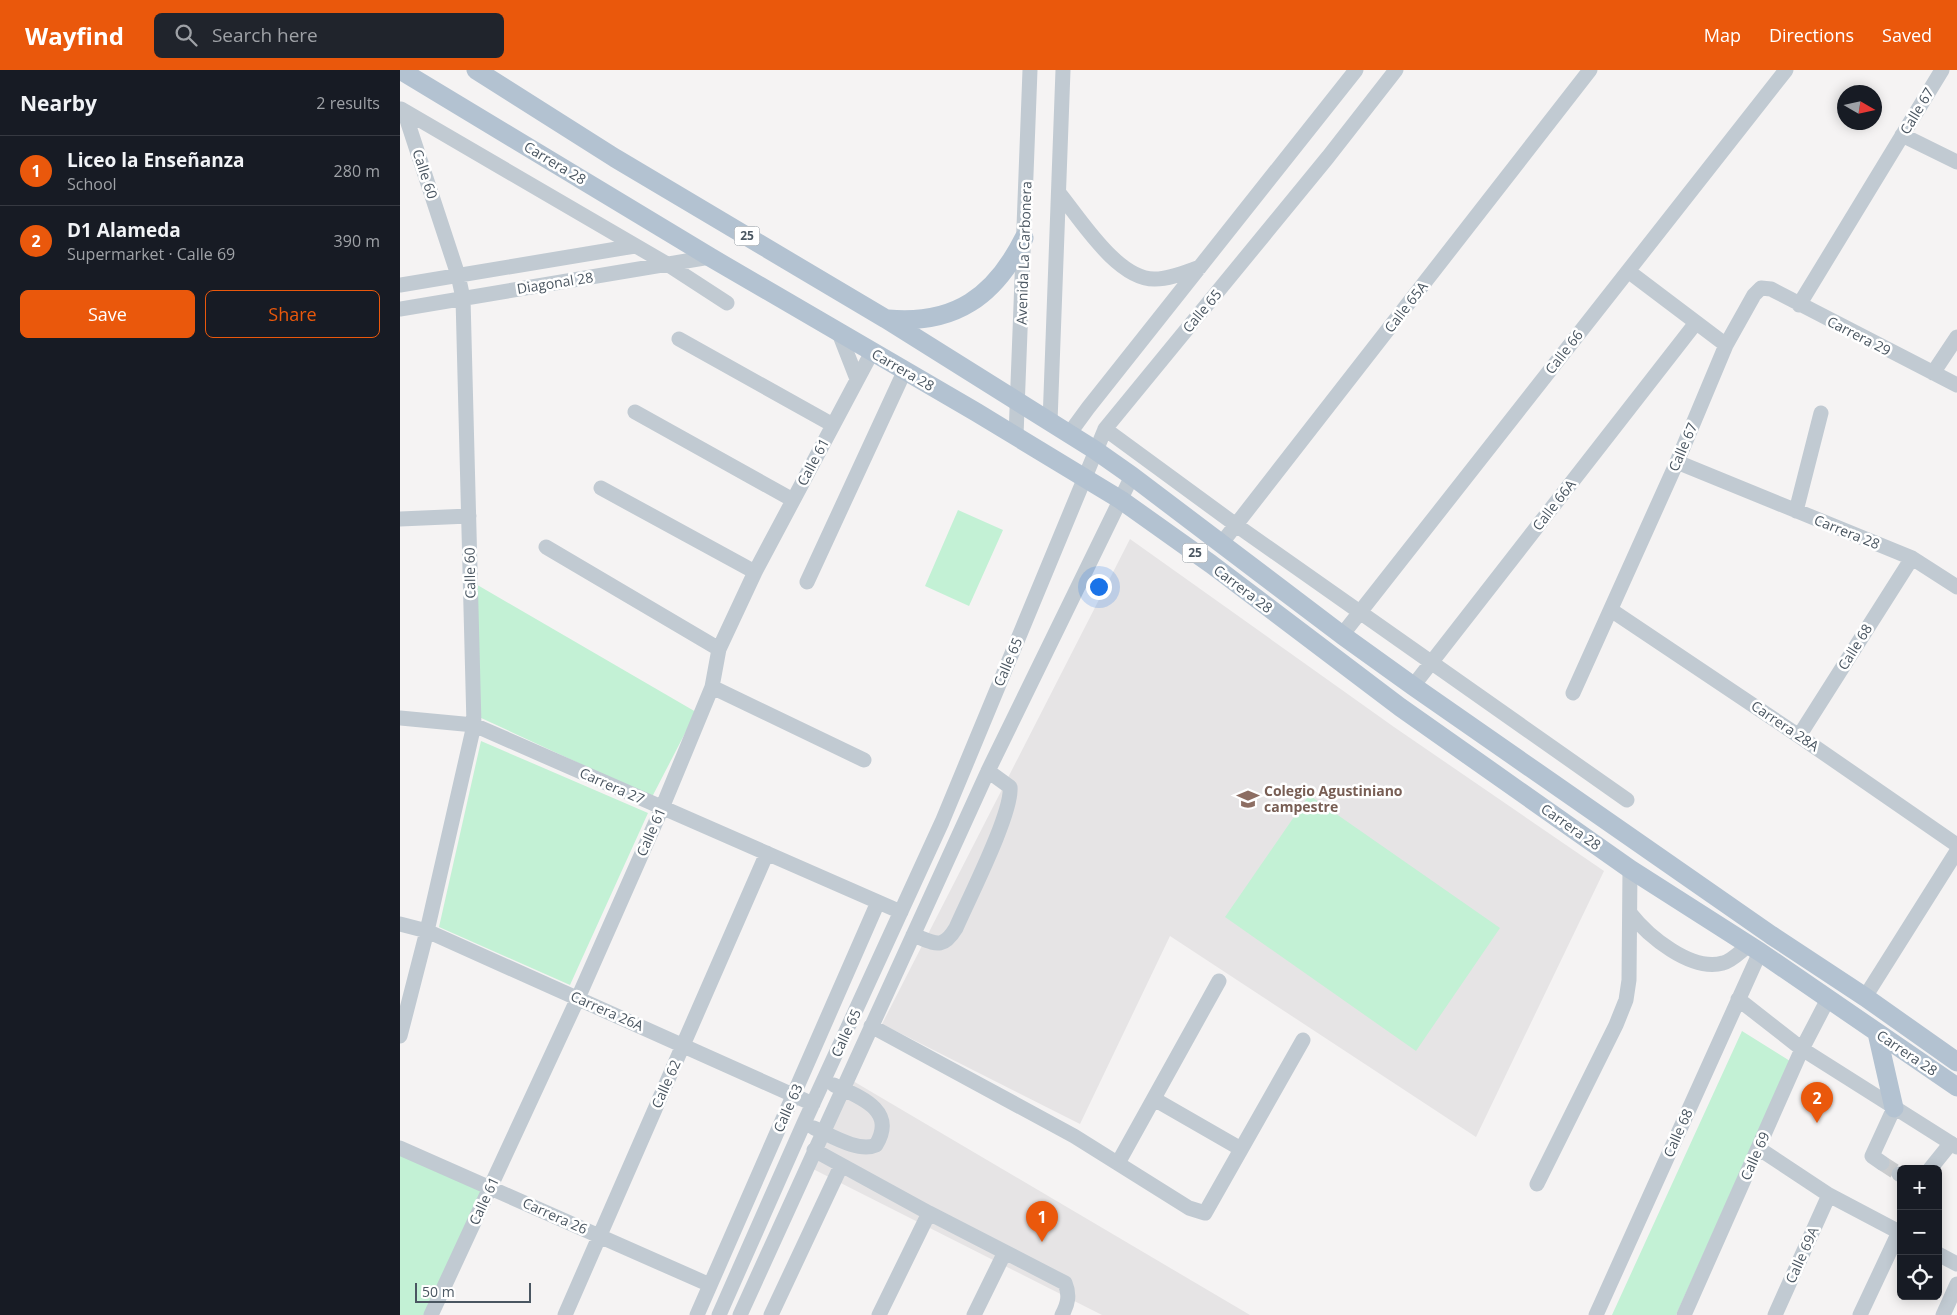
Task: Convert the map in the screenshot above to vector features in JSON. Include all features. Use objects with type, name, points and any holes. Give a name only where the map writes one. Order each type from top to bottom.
[{"type":"main road","name":"Carrera 28","points":[[400,70],[839,334],[905,370],[1121,500],[1211,564],[1400,707],[1630,869],[1754,948],[1957,1087]]},
{"type":"main road","name":"Carrera 28","points":[[476,70],[615,158],[886,319],[1095,450],[1413,686],[1770,935],[1865,997],[1957,1062]]},
{"type":"main road","points":[[886,319],[905,321],[924,319],[943,315],[960,308],[977,298],[1005,272],[1024,238]]},
{"type":"main road","points":[[1877,1033],[1894,1108]]},
{"type":"street","name":"Avenida La Carbonera","points":[[1016,436],[1030,70]]},
{"type":"street","points":[[1050,422],[1063,70]]},
{"type":"street","name":"Calle 65","points":[[1069,434],[1356,70]]},
{"type":"street","name":"Calle 65","points":[[719,1315],[804,1123],[942,822],[1105,429],[1328,157],[1396,70]]},
{"type":"street","name":"Calle 65A","points":[[1221,544],[1590,70]]},
{"type":"street","name":"Calle 66","points":[[1342,635],[1786,70]]},
{"type":"street","name":"Calle 67","points":[[1799,305],[1942,70]]},
{"type":"street","points":[[402,110],[667,264],[727,303]]},
{"type":"street","name":"Calle 60","points":[[400,1036],[427,931],[474,725],[463,298],[458,275],[402,110]]},
{"type":"street","points":[[1902,135],[1957,162]]},
{"type":"street","points":[[1059,193],[1111,257],[1138,277],[1154,279],[1171,277],[1200,267]]},
{"type":"street","name":"Diagonal 28","points":[[400,285],[635,246]]},
{"type":"street","name":"Diagonal 28","points":[[400,309],[710,257]]},
{"type":"street","points":[[1628,271],[1695,324],[1726,345]]},
{"type":"street","name":"Calle 67","points":[[1574,693],[1677,462],[1726,345],[1754,295],[1761,288]]},
{"type":"street","name":"Carrera 29","points":[[1761,288],[1771,289],[1957,385]]},
{"type":"street","name":"Calle 66A","points":[[1413,686],[1695,324]]},
{"type":"street","points":[[839,334],[857,379]]},
{"type":"street","points":[[1933,373],[1957,338]]},
{"type":"street","points":[[679,339],[833,425]]},
{"type":"street","name":"Calle 61","points":[[431,1315],[578,998],[662,808],[709,693],[719,649],[755,572],[872,352]]},
{"type":"street","points":[[807,582],[905,370]]},
{"type":"street","points":[[635,412],[793,500]]},
{"type":"street","points":[[1796,511],[1821,413]]},
{"type":"street","points":[[1105,429],[1236,525],[1627,800]]},
{"type":"street","name":"Carrera 28","points":[[1677,462],[1912,558],[1957,587]]},
{"type":"street","name":"Calle 65","points":[[740,1315],[988,771],[1132,476]]},
{"type":"street","points":[[601,488],[755,572]]},
{"type":"street","points":[[400,519],[468,516]]},
{"type":"street","points":[[546,547],[719,649]]},
{"type":"street","name":"Calle 68","points":[[1799,736],[1912,558]]},
{"type":"street","name":"Carrera 28A","points":[[1611,610],[1957,845]]},
{"type":"street","points":[[709,693],[864,760]]},
{"type":"street","name":"Carrera 27","points":[[400,718],[474,725],[901,912]]},
{"type":"street","points":[[913,935],[937,944],[944,943],[950,938],[956,928],[997,834],[1011,796],[1010,787],[988,771]]},
{"type":"street","points":[[1865,997],[1957,851]]},
{"type":"street","name":"Calle 62","points":[[565,1315],[767,854]]},
{"type":"street","points":[[1538,1184],[1616,1025],[1626,1000],[1629,980],[1630,869]]},
{"type":"street","name":"Calle 63","points":[[697,1315],[878,902]]},
{"type":"street","points":[[1630,913],[1640,926],[1662,944],[1682,956],[1705,963],[1724,963],[1754,948]]},
{"type":"street","name":"Carrera 26A","points":[[400,924],[427,931],[813,1104]]},
{"type":"street","name":"Calle 68","points":[[1596,1315],[1738,999],[1754,948]]},
{"type":"street","points":[[1118,1163],[1219,981]]},
{"type":"street","points":[[1738,999],[1802,1049],[1954,1145],[1934,1165]]},
{"type":"street","name":"Calle 69","points":[[1684,1315],[1802,1049],[1828,999]]},
{"type":"street","points":[[871,1026],[1074,1136],[1188,1208],[1205,1212],[1303,1040]]},
{"type":"street","points":[[804,1123],[842,1141],[866,1148],[876,1145],[879,1139],[883,1128],[883,1119],[879,1111],[858,1097],[824,1081]]},
{"type":"street","points":[[1154,1099],[1241,1149]]},
{"type":"street","points":[[1882,1163],[1872,1156],[1894,1108]]},
{"type":"street","name":"Carrera 26","points":[[400,1148],[710,1285]]},
{"type":"street","points":[[1758,1148],[1828,1194],[1897,1231]]},
{"type":"street","points":[[814,1150],[929,1213],[1065,1283],[1068,1290],[1068,1303],[1062,1315]]},
{"type":"street","points":[[772,1315],[841,1166]]},
{"type":"street","name":"Calle 69A","points":[[1775,1315],[1828,1194]]},
{"type":"street","points":[[879,1315],[929,1213]]},
{"type":"street","points":[[1860,1315],[1897,1239]]},
{"type":"street","points":[[974,1315],[1005,1252]]},
{"type":"street","points":[[1940,1255],[1957,1264]]},
{"type":"street","points":[[1943,1315],[1957,1284]]},
{"type":"shaded area","name":"Colegio Agustiniano campestre","points":[[1130,539],[1394,727],[1604,871],[1476,1137],[1170,936],[1080,1124],[882,1024]]},
{"type":"shaded area","points":[[853,1081],[1250,1315],[1102,1315],[813,1169]]},
{"type":"green space","points":[[958,510],[1003,530],[969,606],[925,586]]},
{"type":"green space","points":[[474,583],[696,712],[652,797],[479,717]]},
{"type":"green space","points":[[481,741],[648,813],[570,985],[439,927]]},
{"type":"green space","points":[[1309,795],[1500,928],[1416,1051],[1225,917]]},
{"type":"green space","points":[[1742,1031],[1790,1061],[1676,1315],[1612,1315]]},
{"type":"green space","points":[[400,1154],[484,1191],[426,1315],[400,1315]]},
{"type":"tunnel","points":[[1882,1163],[1897,1173]]},
{"type":"place","name":"Colegio Agustiniano campestre","points":[[1248,799]]},
{"type":"place","name":"D1 Alameda","points":[[1817,1123]]},
{"type":"place","name":"Liceo la Enseñanza","points":[[1042,1242]]}]
